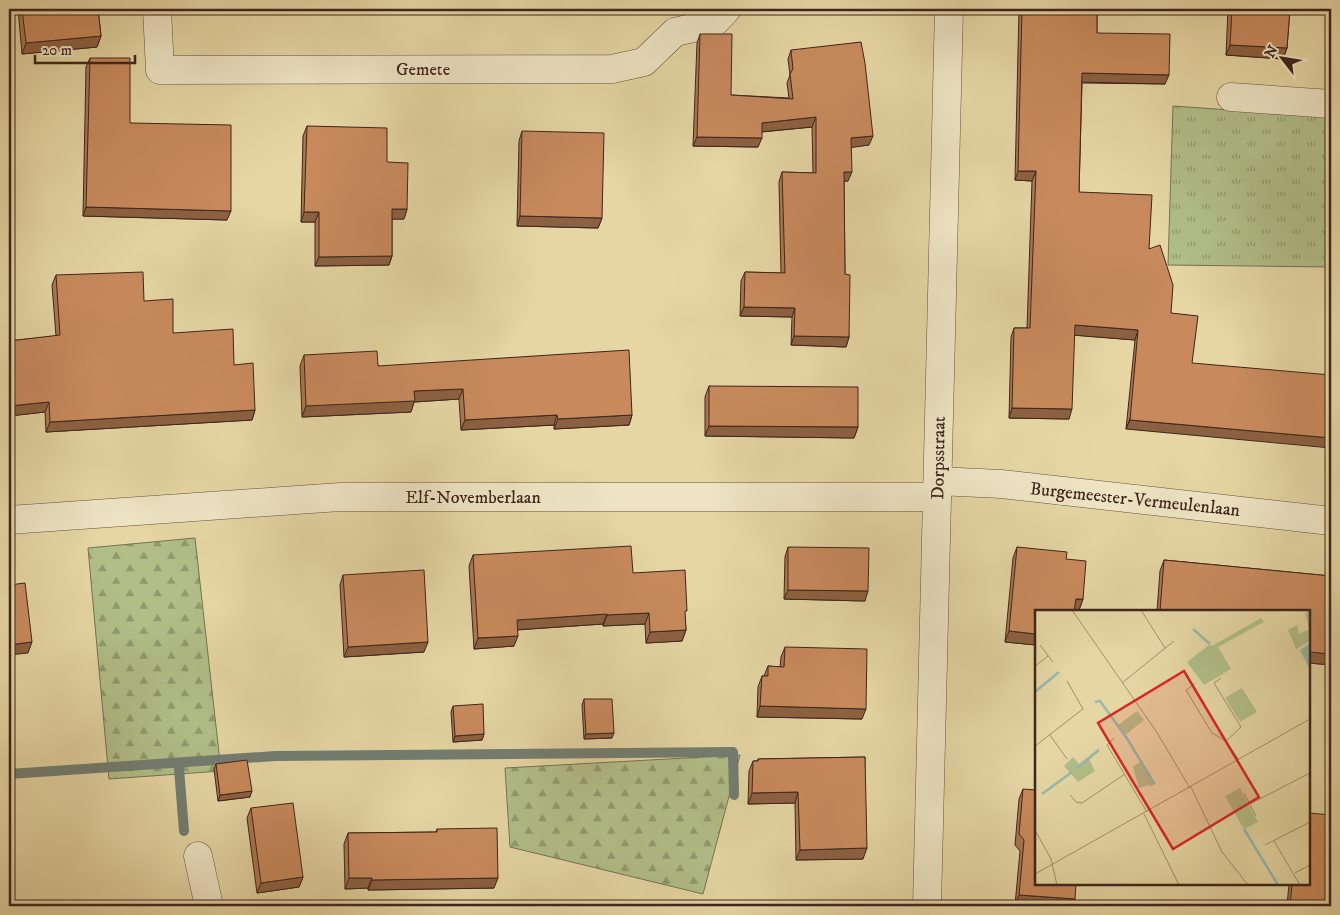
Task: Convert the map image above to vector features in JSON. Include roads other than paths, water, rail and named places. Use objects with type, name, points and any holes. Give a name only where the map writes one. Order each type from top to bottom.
[{"type":"street","name":"Gemete","points":[[157,9],[160,70],[612,69],[644,62],[675,32],[714,23],[727,9]]},
{"type":"street","name":"Dorpsstraat","points":[[927,906],[948,9]]},
{"type":"street","points":[[1231,97],[1331,104]]},
{"type":"street","name":"Burgemeester-Vermeulenlaan","points":[[938,489],[1001,484],[1331,521]]},
{"type":"street","name":"Elf-Novemberlaan","points":[[9,520],[340,497],[938,489]]},
{"type":"street","points":[[198,856],[209,906]]},
{"type":"waterway","points":[[9,774],[276,756],[733,752],[734,795]]},
{"type":"waterway","points":[[179,769],[184,831]]}]
